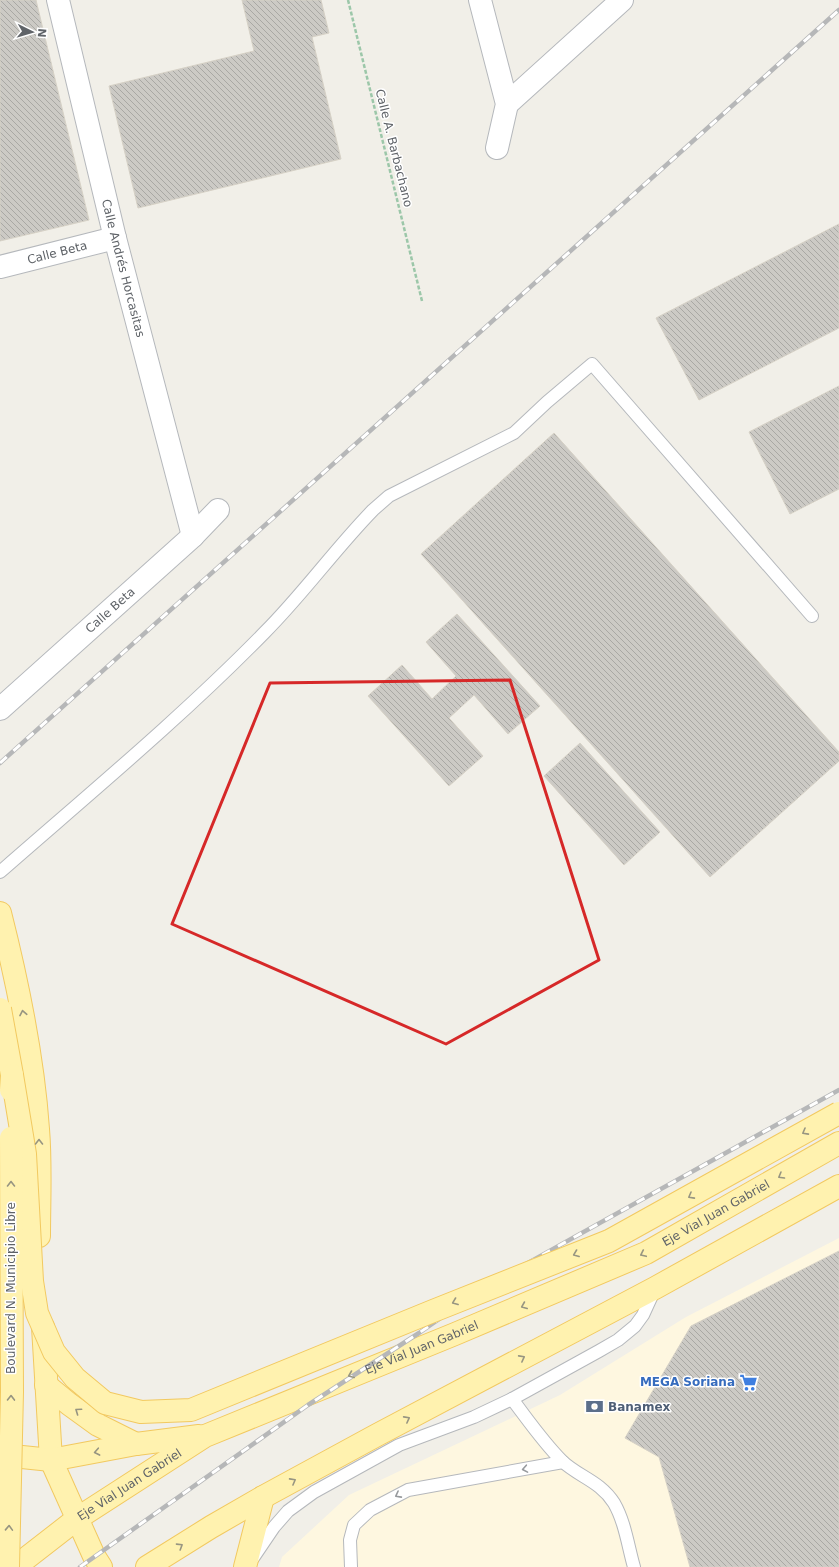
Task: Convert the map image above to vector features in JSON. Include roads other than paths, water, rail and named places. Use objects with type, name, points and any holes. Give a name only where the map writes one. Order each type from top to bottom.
[{"type":"main road","points":[[0,913],[14,967],[30,1051],[38,1130],[39,1251],[51,1460],[94,1556],[101,1567]]},
{"type":"main road","name":"Boulevard N. Municipio Libre","points":[[0,1009],[12,1075],[10,1160],[12,1392],[8,1567]]},
{"type":"main road","points":[[12,1075],[25,1154],[32,1282],[37,1313],[54,1352],[74,1378],[105,1403],[141,1412],[191,1410],[609,1241],[839,1113]]},
{"type":"main road","name":"Eje Vial Juan Gabriel","points":[[15,1567],[78,1518],[205,1436],[455,1334],[646,1253],[839,1143]]},
{"type":"main road","points":[[148,1567],[211,1527],[377,1434],[655,1288],[839,1186]]},
{"type":"main road","points":[[46,1385],[69,1404],[98,1424],[136,1444]]},
{"type":"main road","points":[[0,1457],[22,1457],[51,1460],[136,1444],[205,1436]]},
{"type":"main road","points":[[246,1567],[263,1497]]},
{"type":"street","name":"Calle Andrés Horcasitas","points":[[58,0],[115,238],[193,536]]},
{"type":"street","points":[[480,0],[506,104],[497,148]]},
{"type":"street","points":[[506,104],[622,0]]},
{"type":"street","name":"Calle Beta","points":[[0,267],[115,238]]},
{"type":"street","name":"Calle Beta","points":[[0,709],[193,536],[218,510]]},
{"type":"lane","points":[[0,872],[120,767],[266,632],[373,510],[389,496],[514,433],[547,402],[592,364],[812,616]]},
{"type":"lane","points":[[246,1567],[274,1527],[288,1511],[314,1492],[399,1445],[474,1417],[512,1399],[618,1340],[635,1326],[655,1288]]},
{"type":"lane","points":[[512,1399],[536,1431],[563,1462],[593,1481],[614,1503],[620,1514],[634,1567]]},
{"type":"lane","points":[[377,1434],[399,1445]]},
{"type":"lane","points":[[351,1567],[350,1540],[354,1525],[370,1510],[408,1490],[563,1462]]},
{"type":"railway","points":[[0,763],[839,10]]},
{"type":"railway","points":[[80,1567],[308,1405],[419,1333],[490,1284],[839,1090]]},
{"type":"place","name":"MEGA Soriana","points":[[748,1382]]},
{"type":"place","name":"Banamex","points":[[595,1407]]}]
